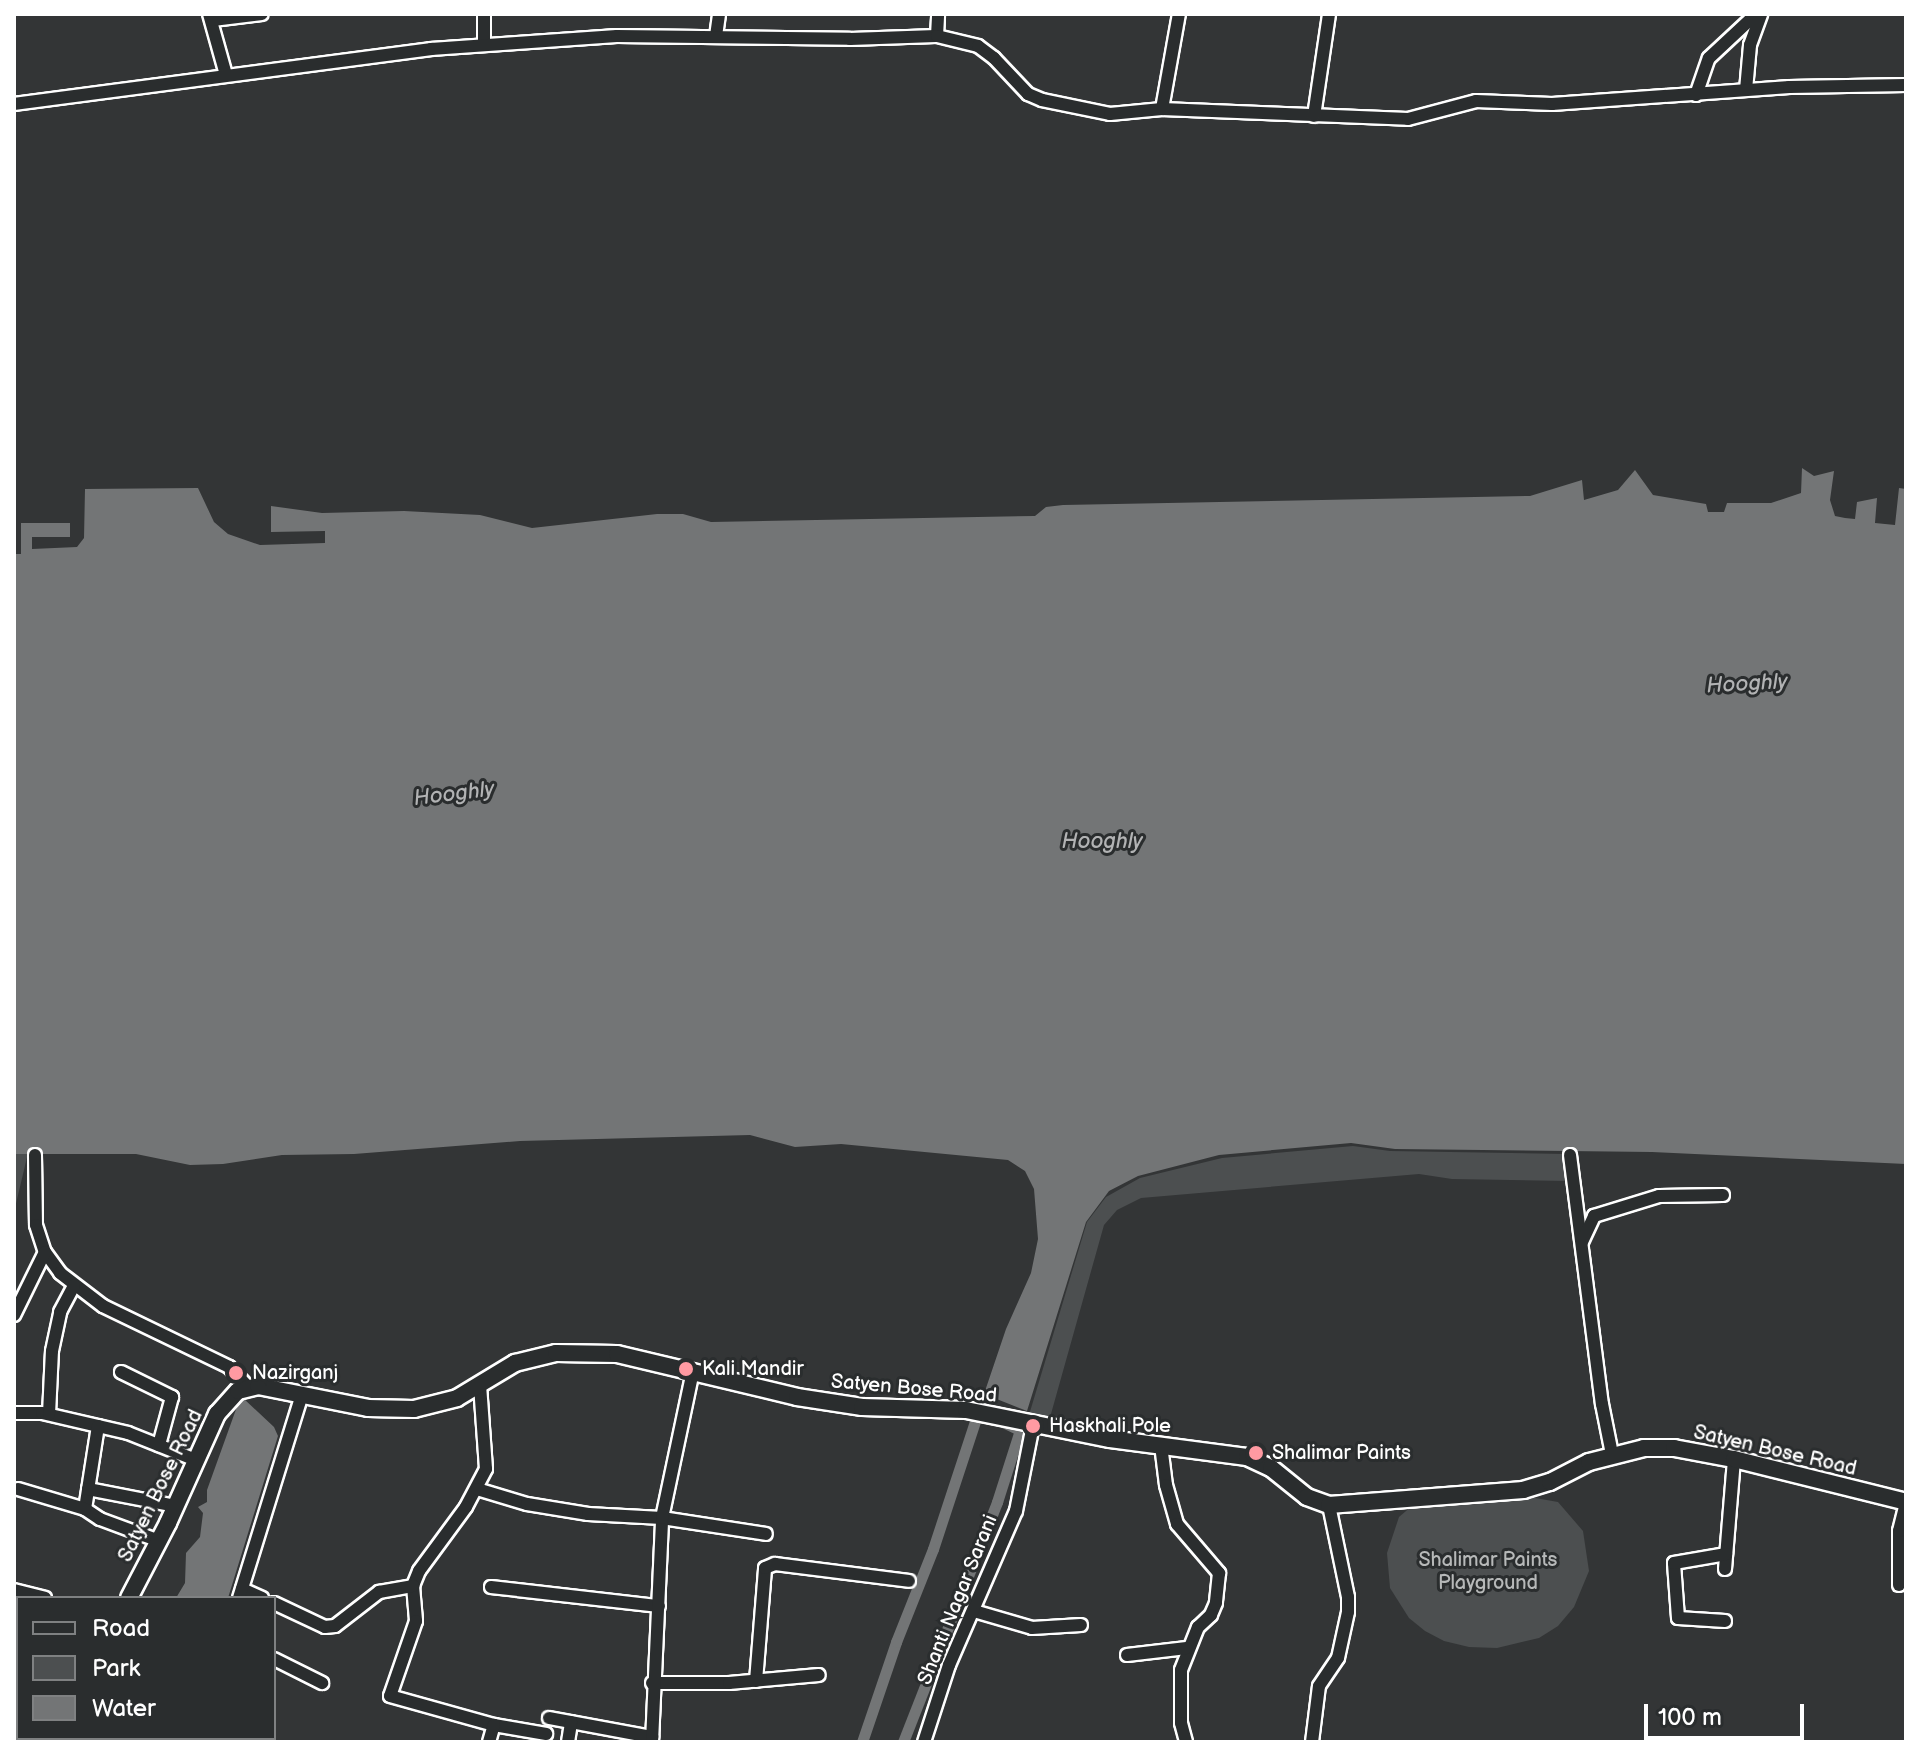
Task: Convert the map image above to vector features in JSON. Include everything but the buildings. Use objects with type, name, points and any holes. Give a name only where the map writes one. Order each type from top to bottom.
[{"type":"main road","name":"Satyen Bose Road","points":[[130,1596],[226,1402],[248,1387],[258,1386],[368,1408],[414,1409],[457,1398],[515,1363],[556,1353],[617,1354],[785,1395],[839,1404],[966,1410],[1029,1424],[1217,1452],[1264,1463],[1307,1497],[1329,1505],[1523,1490],[1550,1482],[1612,1454],[1644,1448],[1674,1448],[1734,1459],[1906,1502]]},
{"type":"street","points":[[226,75],[214,39],[211,17],[262,14]]},
{"type":"street","points":[[484,14],[484,43]]},
{"type":"street","points":[[716,36],[719,14]]},
{"type":"street","points":[[937,36],[938,14]]},
{"type":"street","points":[[1162,109],[1179,14]]},
{"type":"street","points":[[1314,116],[1329,14]]},
{"type":"street","points":[[1696,95],[1709,58],[1758,14]]},
{"type":"street","points":[[1746,90],[1750,45],[1758,14]]},
{"type":"street","points":[[14,104],[484,43],[603,36],[937,36],[978,46],[994,58],[1028,94],[1042,100],[1110,114],[1162,109],[1408,119],[1476,101],[1552,104],[1746,90],[1906,85]]},
{"type":"street","points":[[35,1155],[36,1225],[45,1252],[74,1286],[103,1306],[229,1367],[248,1387]]},
{"type":"street","points":[[1570,1155],[1612,1454]]},
{"type":"street","points":[[1582,1242],[1594,1216],[1659,1196],[1723,1195]]},
{"type":"street","points":[[14,1315],[45,1252]]},
{"type":"street","points":[[49,1414],[52,1351],[60,1312],[74,1286]]},
{"type":"street","points":[[549,1718],[652,1739],[652,1683],[662,1518],[693,1371]]},
{"type":"street","points":[[121,1372],[172,1397],[159,1445]]},
{"type":"street","points":[[480,1385],[486,1469],[477,1489],[419,1571],[413,1586],[416,1621],[390,1696],[494,1725],[546,1734]]},
{"type":"street","points":[[240,1593],[302,1395]]},
{"type":"street","points":[[14,1413],[49,1414],[98,1426],[196,1460]]},
{"type":"street","name":"Shanti Nagar Sarani","points":[[927,1741],[949,1665],[1016,1511],[1029,1424]]},
{"type":"street","points":[[85,1509],[98,1426]]},
{"type":"street","points":[[1161,1445],[1166,1485],[1177,1524],[1219,1573],[1211,1615],[1198,1627],[1187,1648],[1180,1697],[1186,1742]]},
{"type":"street","points":[[1725,1569],[1734,1459]]},
{"type":"street","points":[[18,1489],[85,1509],[100,1519],[159,1541]]},
{"type":"street","points":[[88,1489],[176,1506]]},
{"type":"street","points":[[477,1489],[527,1504],[588,1514],[662,1518],[766,1534]]},
{"type":"street","points":[[1899,1585],[1899,1531],[1906,1502]]},
{"type":"street","points":[[1312,1742],[1319,1686],[1338,1658],[1348,1612],[1348,1597],[1329,1505]]},
{"type":"street","points":[[1725,1621],[1678,1618],[1674,1563],[1726,1554]]},
{"type":"street","points":[[756,1681],[765,1568],[775,1564],[909,1581]]},
{"type":"street","points":[[276,1604],[325,1627],[335,1626],[379,1592],[413,1586]]},
{"type":"street","points":[[491,1587],[659,1606]]},
{"type":"street","points":[[14,1590],[37,1596]]},
{"type":"street","points":[[974,1611],[1032,1628],[1081,1625]]},
{"type":"street","points":[[1127,1655],[1187,1648]]},
{"type":"street","points":[[276,1660],[322,1683]]},
{"type":"street","points":[[652,1683],[756,1681],[819,1675]]},
{"type":"street","points":[[568,1742],[571,1722]]},
{"type":"street","points":[[489,1742],[494,1725]]},
{"type":"green space","points":[[1353,1146],[1390,1151],[1565,1154],[1569,1181],[1452,1179],[1419,1174],[1141,1198],[1117,1210],[1104,1225],[1049,1421],[1029,1415],[1087,1222],[1106,1197],[1140,1178],[1222,1158]]},
{"type":"green space","points":[[28,1153],[14,1212],[14,1154]]},
{"type":"green space","name":"Shalimar Paints Playground","points":[[1512,1494],[1558,1502],[1583,1531],[1589,1571],[1574,1607],[1558,1626],[1539,1638],[1497,1648],[1469,1647],[1444,1641],[1425,1631],[1409,1618],[1390,1588],[1387,1553],[1399,1517],[1413,1505]]},
{"type":"water","name":"Hooghly","points":[[1802,468],[1814,476],[1834,471],[1830,500],[1835,516],[1855,519],[1857,502],[1877,498],[1875,523],[1895,525],[1899,488],[1906,489],[1906,1164],[1652,1152],[1395,1149],[1351,1143],[1219,1155],[1138,1176],[1109,1191],[1086,1222],[1027,1411],[984,1394],[1006,1329],[1031,1273],[1038,1239],[1034,1189],[1025,1171],[1008,1160],[841,1144],[795,1147],[750,1135],[520,1141],[354,1154],[282,1155],[223,1164],[190,1165],[136,1154],[14,1154],[14,554],[21,554],[21,523],[70,523],[70,537],[32,537],[32,549],[77,547],[84,538],[85,489],[198,488],[214,522],[228,534],[260,545],[325,543],[325,531],[271,532],[271,506],[322,513],[404,511],[480,515],[532,528],[657,514],[683,514],[711,522],[1035,516],[1046,507],[1063,505],[1530,496],[1582,480],[1584,500],[1618,490],[1635,470],[1653,495],[1706,504],[1708,512],[1724,512],[1727,503],[1771,503],[1801,493]]},
{"type":"water","points":[[243,1398],[274,1427],[278,1436],[229,1596],[177,1596],[185,1583],[186,1553],[200,1537],[203,1513],[198,1507],[207,1502],[207,1490],[239,1401]]},
{"type":"waterway","points":[[862,1742],[896,1642],[933,1549],[978,1412],[983,1414]]},
{"type":"waterway","points":[[903,1742],[997,1502],[1020,1430],[1003,1422]]},
{"type":"place","name":"Kali Mandir","points":[[686,1369]]},
{"type":"place","name":"Nazirganj","points":[[236,1373]]},
{"type":"place","name":"Haskhali Pole","points":[[1033,1426]]},
{"type":"place","name":"Shalimar Paints","points":[[1256,1453]]}]
